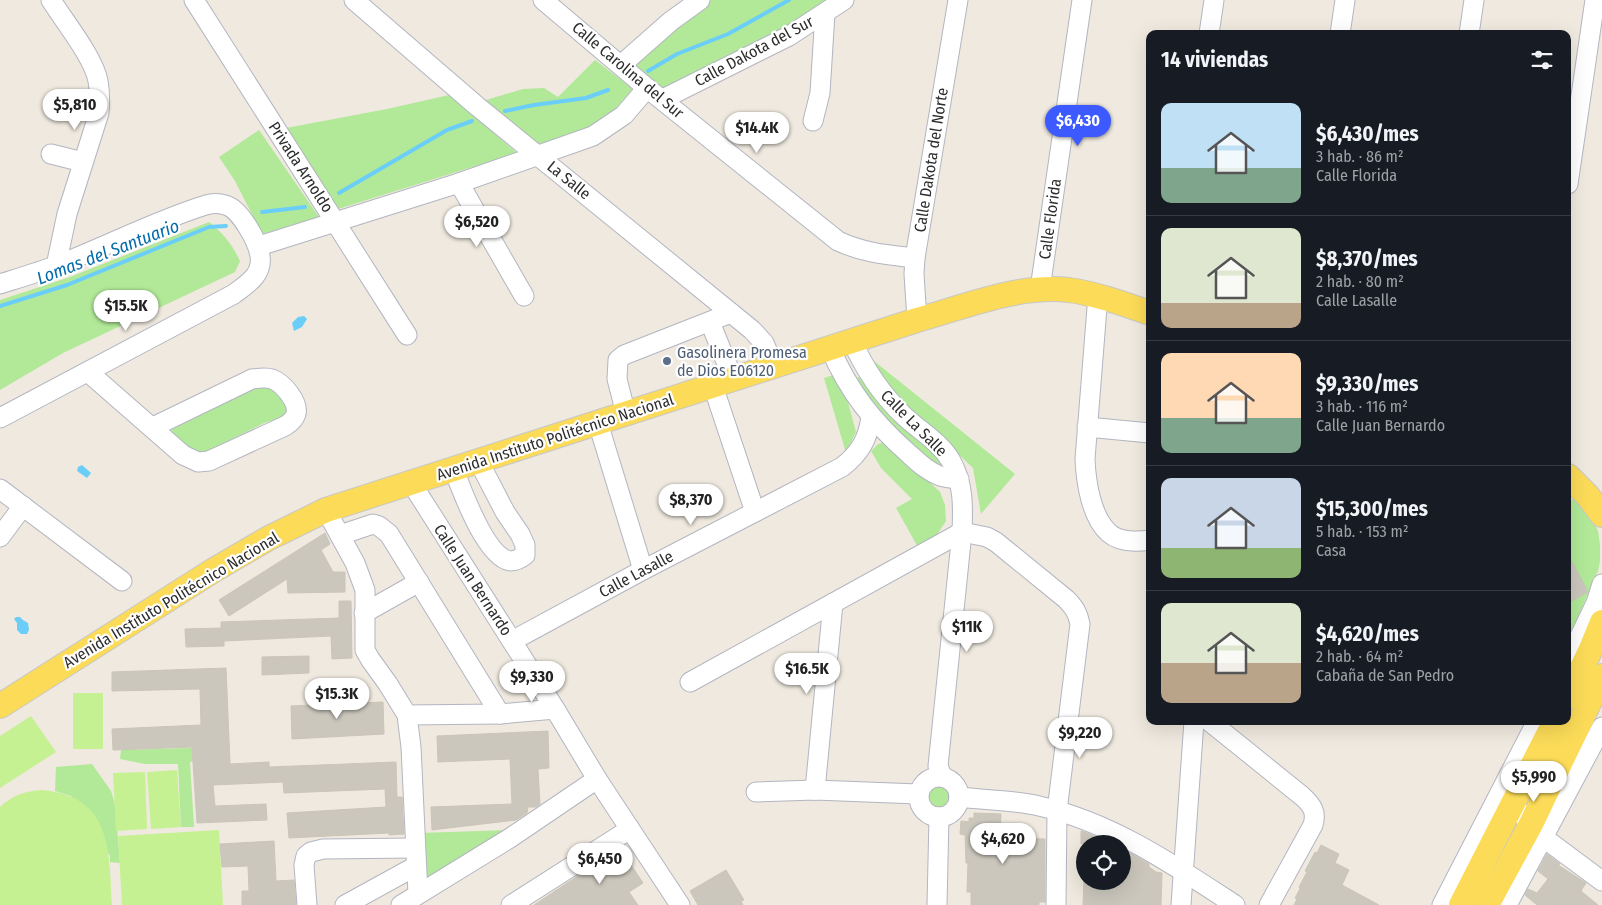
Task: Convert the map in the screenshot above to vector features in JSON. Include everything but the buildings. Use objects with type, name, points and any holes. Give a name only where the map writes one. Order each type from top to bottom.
[{"type":"main road","name":"Avenida Instituto Politécnico Nacional","points":[[0,706],[214,570],[269,538],[326,510],[412,484],[917,320],[1016,292],[1068,290],[1098,296],[1146,312]]},
{"type":"main road","points":[[1571,479],[1602,484]]},
{"type":"main road","points":[[1571,481],[1588,496],[1602,515]]},
{"type":"main road","points":[[1571,691],[1602,622]]},
{"type":"main road","points":[[1488,905],[1537,831],[1602,676]]},
{"type":"main road","points":[[1461,905],[1554,725]]},
{"type":"street","points":[[51,0],[92,64],[98,80],[100,98],[100,113],[67,214],[56,266]]},
{"type":"street","name":"Privada Arnoldo","points":[[194,0],[407,335]]},
{"type":"street","name":"La Salle","points":[[354,0],[478,107],[752,330],[764,343],[774,366]]},
{"type":"street","name":"Calle Carolina del Sur","points":[[543,0],[655,94],[838,241],[868,252],[916,258]]},
{"type":"street","points":[[621,65],[671,21],[700,0]]},
{"type":"street","name":"Calle Dakota del Sur","points":[[655,94],[763,50],[844,0]]},
{"type":"street","name":"Calle Dakota del Norte","points":[[917,320],[914,274],[916,258],[958,0]]},
{"type":"street","name":"Calle Florida","points":[[1040,290],[1082,0]]},
{"type":"street","points":[[1210,30],[1214,0]]},
{"type":"street","points":[[1341,30],[1345,0]]},
{"type":"street","points":[[1470,30],[1474,0]]},
{"type":"street","points":[[1571,128],[1595,0]]},
{"type":"street","points":[[813,121],[820,93],[825,13]]},
{"type":"street","points":[[259,246],[459,183],[593,136],[655,94]]},
{"type":"street","points":[[51,154],[83,162]]},
{"type":"street","points":[[459,183],[524,296]]},
{"type":"street","points":[[0,284],[56,266],[207,205],[225,204],[237,211],[259,246],[261,261],[258,272],[242,288],[0,418]]},
{"type":"street","points":[[1098,296],[1087,427],[1086,478],[1089,494],[1100,522],[1109,533],[1118,538],[1133,541],[1146,540]]},
{"type":"street","points":[[626,414],[617,379],[618,360],[624,355],[731,313]]},
{"type":"street","points":[[710,322],[754,512]]},
{"type":"street","name":"Calle La Salle","points":[[841,345],[849,386],[871,417],[894,442],[922,466],[939,476],[959,479]]},
{"type":"street","name":"Calle La Salle","points":[[841,345],[863,365],[890,402],[939,445],[951,461],[959,479],[963,502],[962,532],[938,766],[942,776]]},
{"type":"street","points":[[88,372],[183,455],[198,462],[204,462],[286,426],[296,413],[296,408],[287,389],[273,379],[259,378],[252,379],[153,427]]},
{"type":"street","name":"Calle La Salle","points":[[862,447],[868,433],[871,417]]},
{"type":"street","points":[[598,423],[643,570]]},
{"type":"street","points":[[894,442],[912,423]]},
{"type":"street","points":[[1087,427],[1146,433]]},
{"type":"street","name":"Calle Lasalle","points":[[512,641],[643,570],[842,467],[852,460],[862,447]]},
{"type":"street","points":[[454,470],[483,534],[494,549],[504,558],[511,561],[518,560],[524,555],[524,545],[494,493],[479,462]]},
{"type":"street","name":"Calle Juan Bernardo","points":[[412,484],[555,709],[597,779],[680,905]]},
{"type":"street","points":[[0,489],[122,581]]},
{"type":"street","points":[[0,537],[23,506]]},
{"type":"street","points":[[326,510],[361,578],[364,590],[366,650],[407,715],[411,747],[418,894]]},
{"type":"street","points":[[340,535],[366,525],[379,526],[388,534],[500,714]]},
{"type":"street","points":[[690,682],[962,532],[987,537],[996,542],[1066,599],[1079,615],[1080,624],[1057,811],[1056,905]]},
{"type":"street","points":[[364,613],[419,582]]},
{"type":"street","points":[[1571,656],[1596,603],[1602,584]]},
{"type":"street","points":[[815,790],[833,603]]},
{"type":"street","points":[[407,715],[500,714],[555,709]]},
{"type":"street","points":[[1181,905],[1194,725]]},
{"type":"street","points":[[1215,725],[1309,802],[1315,814],[1313,825],[1269,905]]},
{"type":"street","points":[[1442,905],[1535,725]]},
{"type":"street","points":[[1507,905],[1537,831],[1602,727]]},
{"type":"street","points":[[935,776],[942,776],[952,781],[956,786],[959,797],[958,803],[951,813],[939,817],[926,813],[922,808],[918,794],[924,782],[935,776]]},
{"type":"street","points":[[402,905],[510,838],[597,779]]},
{"type":"street","points":[[756,792],[815,790],[918,794]]},
{"type":"street","points":[[959,797],[1038,806],[1096,824],[1182,870],[1235,905]]},
{"type":"street","points":[[1513,805],[1537,831],[1601,877]]},
{"type":"street","points":[[938,905],[939,817]]},
{"type":"street","points":[[511,905],[630,829]]},
{"type":"street","points":[[307,905],[304,859],[309,854],[323,849],[416,857]]},
{"type":"street","points":[[345,905],[416,857]]},
{"type":"green space","points":[[706,0],[831,0],[758,49],[664,91],[652,83],[632,62]]},
{"type":"green space","points":[[595,60],[633,89],[603,122],[538,146],[486,100],[523,89],[544,88],[558,97]]},
{"type":"green space","points":[[449,95],[517,153],[338,209],[286,128],[387,109]]},
{"type":"green space","points":[[259,130],[319,217],[262,234],[235,181],[219,157]]},
{"type":"green space","points":[[209,222],[231,244],[237,255],[240,261],[235,272],[63,353],[0,390],[0,300],[70,277]]},
{"type":"green space","points":[[874,361],[1015,474],[981,514],[973,468],[950,446],[885,393]]},
{"type":"green space","points":[[837,374],[843,384],[856,432],[846,453],[824,378]]},
{"type":"green space","points":[[858,377],[865,378],[891,416],[920,436],[949,464],[944,469],[931,464],[906,446],[856,388]]},
{"type":"green space","points":[[256,381],[271,382],[290,409],[284,417],[264,423],[208,451],[193,452],[172,436],[172,421]]},
{"type":"green space","points":[[887,442],[940,492],[945,505],[946,521],[936,536],[919,549],[896,508],[912,499],[881,468],[871,451],[878,444]]},
{"type":"green space","points":[[1571,499],[1578,500],[1593,520],[1598,531],[1600,561],[1598,571],[1571,633]]},
{"type":"green space","points":[[73,693],[103,693],[103,749],[73,749]]},
{"type":"green space","points":[[31,716],[56,752],[0,788],[0,736]]},
{"type":"green space","points":[[221,747],[220,758],[190,762],[194,827],[181,827],[178,764],[145,764],[120,759],[121,750]]},
{"type":"green space","points":[[92,764],[111,791],[115,804],[120,863],[110,862],[110,856],[71,796],[55,791],[56,767]]},
{"type":"green space","points":[[177,770],[181,827],[151,829],[147,772]]},
{"type":"green space","points":[[145,772],[147,829],[116,831],[113,773]]},
{"type":"green space","points":[[939,783],[948,787],[952,796],[948,805],[939,809],[930,805],[926,796],[930,787]]},
{"type":"green space","points":[[42,790],[65,794],[82,803],[94,815],[102,829],[107,846],[112,905],[0,905],[0,807],[20,794]]},
{"type":"green space","points":[[219,830],[223,905],[122,905],[118,836]]},
{"type":"green space","points":[[509,830],[425,882],[420,833]]},
{"type":"water","points":[[304,316],[307,319],[302,327],[294,331],[292,323],[298,317]]},
{"type":"water","points":[[82,465],[91,473],[87,478],[77,471],[78,467]]},
{"type":"water","points":[[20,617],[28,623],[29,630],[27,634],[21,634],[17,630],[17,623],[14,619]]},
{"type":"waterway","name":"Lomas del Santuario","points":[[648,71],[677,54],[728,34],[789,0]]},
{"type":"waterway","name":"Lomas del Santuario","points":[[505,111],[586,98],[608,90]]},
{"type":"waterway","name":"Lomas del Santuario","points":[[339,193],[447,130],[472,121]]},
{"type":"waterway","name":"Lomas del Santuario","points":[[262,212],[305,207]]},
{"type":"waterway","name":"Lomas del Santuario","points":[[0,306],[67,285],[209,227],[226,226]]},
{"type":"place","name":"Gasolinera Promesa de Dios E06120","points":[[667,361]]}]
